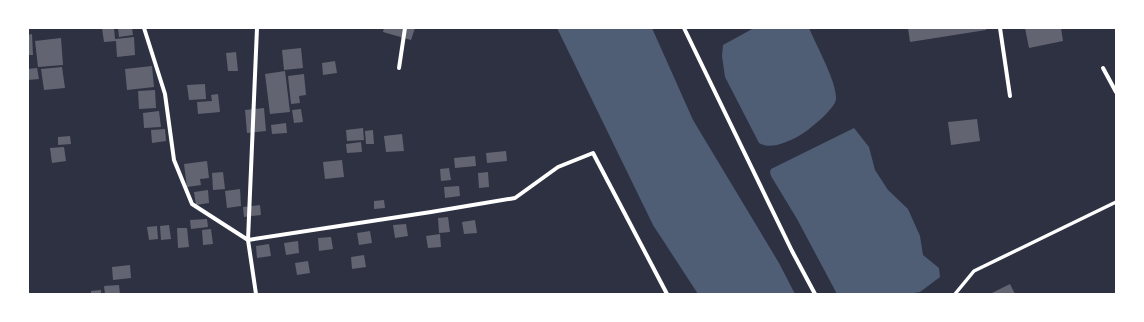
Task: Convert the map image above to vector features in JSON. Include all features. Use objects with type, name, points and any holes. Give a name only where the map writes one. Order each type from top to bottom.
[{"type":"street","points":[[144,28],[165,94],[174,160],[192,204],[248,240],[516,198],[558,167],[593,153],[667,294]]},
{"type":"street","points":[[256,294],[248,240],[257,28]]},
{"type":"street","points":[[399,68],[405,28]]},
{"type":"street","points":[[684,28],[815,294]]},
{"type":"street","points":[[1000,28],[1010,96]]},
{"type":"street","points":[[1103,68],[1116,92]]},
{"type":"street","points":[[955,294],[974,271],[1116,202]]},
{"type":"water","points":[[557,28],[652,28],[693,120],[779,263],[795,294],[698,294],[653,225]]},
{"type":"water","points":[[754,28],[809,28],[830,74],[836,99],[835,103],[826,114],[801,135],[783,143],[768,146],[759,143],[725,77],[722,56],[723,45]]},
{"type":"water","points":[[854,128],[869,147],[875,170],[888,190],[908,209],[920,236],[923,255],[939,268],[940,277],[920,292],[907,294],[837,294],[797,219],[771,176],[771,169]]},
{"type":"building","points":[[102,28],[114,28],[115,39],[134,37],[135,55],[117,57],[116,41],[104,42]]},
{"type":"building","points":[[118,28],[132,28],[133,35],[119,37]]},
{"type":"building","points":[[384,28],[415,28],[411,40],[383,32]]},
{"type":"building","points":[[908,28],[986,28],[986,30],[910,42]]},
{"type":"building","points":[[1025,28],[1061,28],[1063,41],[1029,48]]},
{"type":"building","points":[[32,34],[33,55],[28,55],[28,35]]},
{"type":"building","points":[[61,38],[63,65],[38,67],[35,41]]},
{"type":"building","points":[[301,48],[303,68],[284,70],[282,50]]},
{"type":"building","points":[[236,52],[238,71],[228,71],[226,53]]},
{"type":"building","points":[[335,61],[337,73],[323,75],[322,63]]},
{"type":"building","points":[[152,66],[154,87],[127,90],[125,69]]},
{"type":"building","points":[[62,67],[65,88],[44,90],[41,69]]},
{"type":"building","points":[[37,68],[39,79],[28,80],[28,69]]},
{"type":"building","points":[[285,71],[290,112],[270,114],[265,74]]},
{"type":"building","points":[[304,74],[306,95],[299,96],[300,103],[291,104],[288,76]]},
{"type":"building","points":[[205,84],[206,99],[189,100],[187,85]]},
{"type":"building","points":[[155,90],[156,108],[139,109],[138,91]]},
{"type":"building","points":[[218,94],[220,112],[198,114],[197,102],[212,101],[211,95]]},
{"type":"building","points":[[264,108],[266,131],[247,133],[245,110]]},
{"type":"building","points":[[301,109],[303,122],[294,123],[292,110]]},
{"type":"building","points":[[159,111],[161,127],[144,128],[143,113]]},
{"type":"building","points":[[977,119],[980,141],[951,145],[948,122]]},
{"type":"building","points":[[286,123],[287,133],[272,134],[271,125]]},
{"type":"building","points":[[363,128],[364,140],[347,141],[346,130]]},
{"type":"building","points":[[165,129],[166,141],[152,143],[151,130]]},
{"type":"building","points":[[373,130],[374,144],[366,144],[365,131]]},
{"type":"building","points":[[402,134],[404,151],[386,152],[384,136]]},
{"type":"building","points":[[70,136],[71,144],[58,145],[58,137]]},
{"type":"building","points":[[361,142],[362,152],[347,153],[346,144]]},
{"type":"building","points":[[64,147],[66,161],[52,163],[50,148]]},
{"type":"building","points":[[506,151],[507,161],[487,163],[486,153]]},
{"type":"building","points":[[475,156],[476,166],[455,168],[454,158]]},
{"type":"building","points":[[342,160],[344,177],[325,179],[323,162]]},
{"type":"building","points":[[207,161],[209,178],[200,179],[201,185],[187,187],[184,164]]},
{"type":"building","points":[[449,168],[451,180],[441,181],[440,169]]},
{"type":"building","points":[[223,172],[225,189],[213,190],[212,173]]},
{"type":"building","points":[[488,172],[489,187],[479,188],[478,173]]},
{"type":"building","points":[[459,186],[460,196],[445,198],[444,187]]},
{"type":"building","points":[[240,189],[241,206],[227,208],[225,191]]},
{"type":"building","points":[[208,190],[209,203],[196,205],[194,192]]},
{"type":"building","points":[[384,200],[385,208],[374,209],[374,201]]},
{"type":"building","points":[[260,205],[261,215],[244,217],[243,207]]},
{"type":"building","points":[[448,217],[450,232],[439,233],[438,218]]},
{"type":"building","points":[[207,219],[208,227],[191,229],[190,220]]},
{"type":"building","points":[[475,220],[477,233],[464,234],[462,222]]},
{"type":"building","points":[[406,224],[408,236],[395,238],[393,225]]},
{"type":"building","points":[[169,225],[171,239],[161,240],[160,226]]},
{"type":"building","points":[[157,226],[158,239],[149,240],[147,227]]},
{"type":"building","points":[[177,228],[187,228],[189,247],[178,248]]},
{"type":"building","points":[[211,229],[213,244],[203,245],[202,230]]},
{"type":"building","points":[[370,231],[372,243],[359,245],[357,233]]},
{"type":"building","points":[[440,234],[441,247],[428,248],[426,236]]},
{"type":"building","points":[[331,237],[333,249],[319,251],[318,238]]},
{"type":"building","points":[[298,241],[299,253],[286,255],[284,243]]},
{"type":"building","points":[[269,244],[271,256],[257,258],[256,246]]},
{"type":"building","points":[[364,255],[366,267],[352,269],[351,257]]},
{"type":"building","points":[[308,261],[310,273],[297,275],[295,263]]},
{"type":"building","points":[[130,265],[131,278],[113,280],[112,267]]},
{"type":"building","points":[[1010,284],[1015,294],[990,294]]},
{"type":"building","points":[[119,285],[120,294],[105,294],[104,286]]},
{"type":"building","points":[[101,290],[101,294],[91,294],[91,291]]}]
